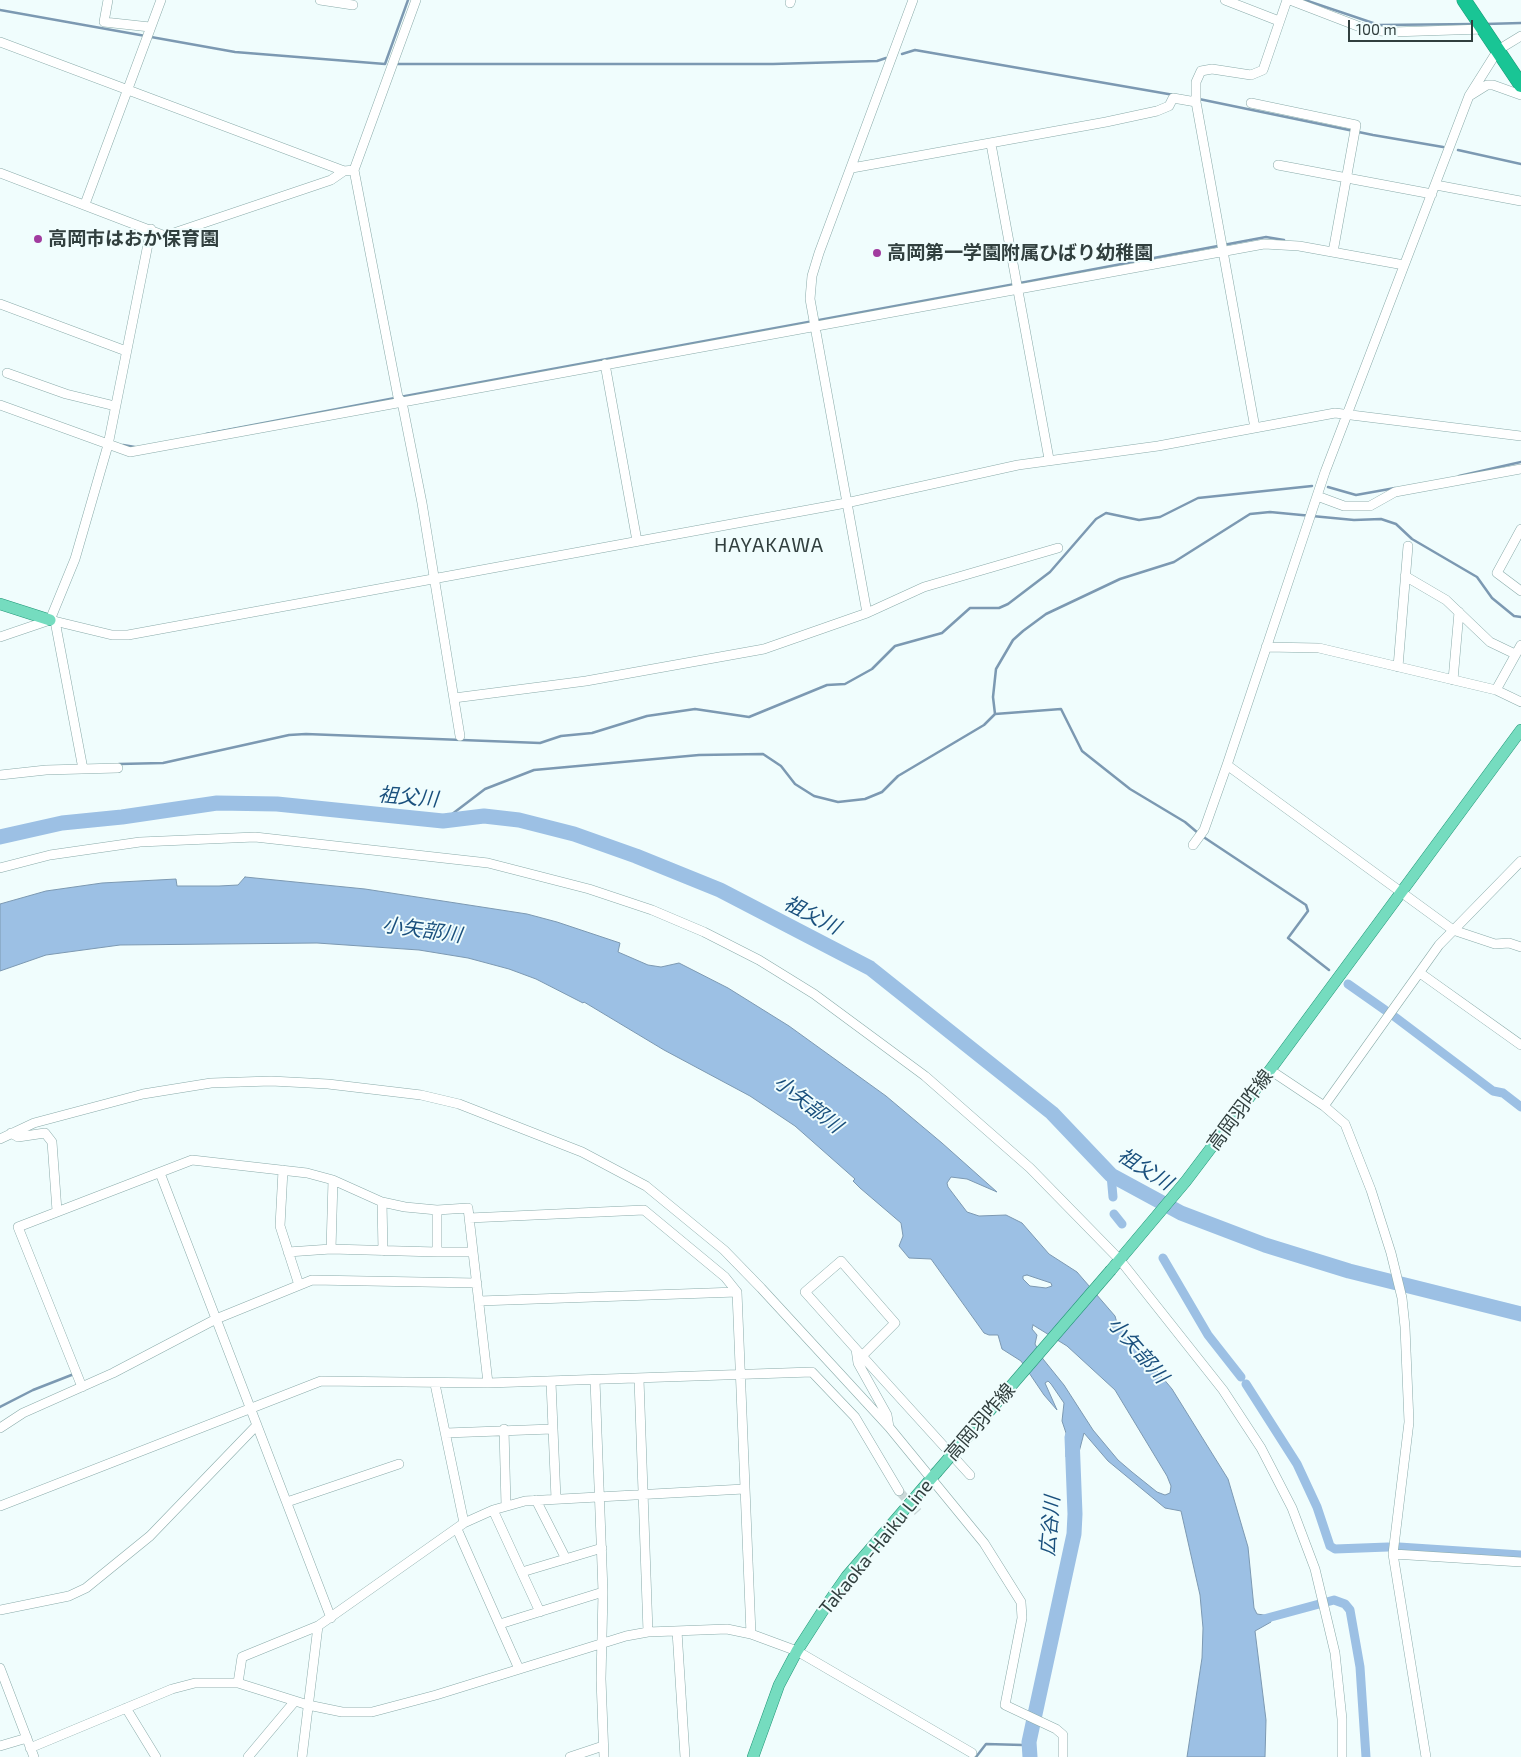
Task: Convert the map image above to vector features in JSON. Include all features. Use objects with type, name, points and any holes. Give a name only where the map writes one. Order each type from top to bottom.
[{"type":"highway","points":[[1464,0],[1521,85]]},
{"type":"main road","points":[[0,604],[52,621]]},
{"type":"main road","name":"高岡羽咋線","points":[[934,1476],[1120,1260],[1186,1180],[1270,1070],[1521,730]]},
{"type":"main road","name":"Takaoka-Haiku Line","points":[[753,1757],[776,1693],[796,1651],[847,1576],[934,1476]]},
{"type":"street","points":[[108,0],[104,22],[148,32]]},
{"type":"street","points":[[85,204],[161,0]]},
{"type":"street","points":[[320,0],[353,5]]},
{"type":"street","points":[[416,0],[349,171],[400,399],[460,736]]},
{"type":"street","points":[[867,613],[810,299],[812,276],[913,0]]},
{"type":"street","points":[[1225,0],[1280,20]]},
{"type":"street","points":[[1255,428],[1196,98],[1196,82],[1201,72],[1212,68],[1251,75],[1263,70],[1289,0],[1368,30],[1392,32],[1484,29]]},
{"type":"street","points":[[1193,845],[1202,834],[1228,765],[1312,508],[1469,96],[1498,50],[1521,36]]},
{"type":"street","points":[[0,42],[349,171]]},
{"type":"street","points":[[1469,96],[1487,85],[1501,86],[1521,95]]},
{"type":"street","points":[[852,168],[991,144],[1157,111],[1168,106],[1173,98],[1196,98]]},
{"type":"street","points":[[1251,103],[1356,125],[1333,252]]},
{"type":"street","points":[[991,144],[1049,459]]},
{"type":"street","points":[[1278,165],[1432,194]]},
{"type":"street","points":[[0,173],[151,229],[165,236],[331,180],[349,171]]},
{"type":"street","points":[[1436,185],[1521,201]]},
{"type":"street","points":[[82,767],[52,621],[75,559],[108,444],[151,229]]},
{"type":"street","points":[[0,405],[130,452],[400,399],[606,364],[814,322],[1222,247],[1264,244],[1299,246],[1404,265]]},
{"type":"street","points":[[0,304],[126,351]]},
{"type":"street","points":[[606,364],[637,541]]},
{"type":"street","points":[[7,373],[66,394],[115,406]]},
{"type":"street","points":[[0,636],[52,621],[112,635],[128,635],[846,503],[1049,459],[1158,446],[1335,414],[1348,414],[1521,436]]},
{"type":"street","points":[[1317,496],[1344,506],[1370,506],[1395,492],[1521,469]]},
{"type":"street","points":[[1521,529],[1496,574],[1521,590]]},
{"type":"street","points":[[1398,667],[1408,546]]},
{"type":"street","points":[[454,698],[586,681],[764,649],[867,613],[924,587],[1058,548]]},
{"type":"street","points":[[1405,576],[1446,600],[1490,642],[1515,654]]},
{"type":"street","points":[[1453,680],[1459,612]]},
{"type":"street","points":[[1496,690],[1521,646]]},
{"type":"street","points":[[1266,647],[1320,648],[1496,690],[1521,702]]},
{"type":"street","points":[[1228,765],[1453,930],[1495,944],[1510,942],[1521,947]]},
{"type":"street","points":[[0,775],[82,767],[118,768]]},
{"type":"street","points":[[0,868],[50,855],[140,842],[255,837],[488,863],[589,889],[652,910],[704,932],[759,960],[814,994],[895,1053],[978,1120],[1024,1162],[1120,1260],[1223,1390],[1261,1448],[1292,1508],[1315,1569],[1335,1653],[1342,1719],[1342,1757]]},
{"type":"street","points":[[1324,1106],[1439,945],[1521,861]]},
{"type":"street","points":[[1420,973],[1521,1045]]},
{"type":"street","points":[[1270,1070],[1324,1106],[1345,1124],[1371,1190],[1391,1253],[1402,1298],[1405,1327],[1408,1422],[1393,1554],[1426,1757]]},
{"type":"street","points":[[0,1139],[34,1123],[142,1094],[211,1084],[271,1081],[328,1084],[422,1095],[459,1104],[582,1152],[646,1186],[724,1250],[934,1476],[984,1543],[1021,1602],[1022,1618],[1005,1705],[1056,1729],[1063,1735],[1063,1757]]},
{"type":"street","points":[[11,1133],[18,1137],[45,1133],[52,1142],[57,1212]]},
{"type":"street","points":[[82,1387],[18,1227],[192,1160],[307,1172],[334,1180],[382,1202],[437,1210],[468,1208],[488,1383]]},
{"type":"street","points":[[282,1170],[280,1226],[299,1285]]},
{"type":"street","points":[[160,1172],[331,1618]]},
{"type":"street","points":[[332,1249],[334,1180]]},
{"type":"street","points":[[382,1202],[383,1251]]},
{"type":"street","points":[[437,1210],[437,1252]]},
{"type":"street","points":[[470,1218],[644,1210],[724,1277],[737,1292],[751,1634]]},
{"type":"street","points":[[288,1252],[332,1249],[473,1252]]},
{"type":"street","points":[[889,1427],[887,1415],[858,1363],[859,1352],[895,1323],[841,1261],[805,1292],[859,1352],[970,1475]]},
{"type":"street","points":[[0,1428],[23,1413],[82,1387],[216,1319],[312,1280],[477,1284]]},
{"type":"street","points":[[479,1301],[737,1292]]},
{"type":"street","points":[[0,1506],[321,1381],[435,1384],[551,1382],[812,1372],[854,1417],[899,1491]]},
{"type":"street","points":[[639,1379],[648,1632]]},
{"type":"street","points":[[595,1380],[602,1548],[604,1643],[601,1679],[604,1757]]},
{"type":"street","points":[[551,1382],[556,1499]]},
{"type":"street","points":[[435,1384],[446,1433],[460,1526],[519,1669]]},
{"type":"street","points":[[0,1610],[70,1596],[86,1588],[150,1536],[257,1425]]},
{"type":"street","points":[[446,1433],[504,1429],[552,1429]]},
{"type":"street","points":[[504,1429],[506,1506]]},
{"type":"street","points":[[287,1502],[399,1464]]},
{"type":"street","points":[[238,1683],[242,1657],[318,1626],[460,1526],[493,1510],[536,1500],[744,1489]]},
{"type":"street","points":[[536,1500],[566,1559]]},
{"type":"street","points":[[493,1510],[540,1612]]},
{"type":"street","points":[[522,1572],[602,1548]]},
{"type":"street","points":[[1393,1554],[1521,1562]]},
{"type":"street","points":[[500,1624],[603,1592]]},
{"type":"street","points":[[302,1757],[318,1626]]},
{"type":"street","points":[[30,1748],[126,1708],[195,1683],[238,1683],[308,1705],[342,1712],[372,1712],[436,1695],[604,1643],[648,1632],[727,1629],[751,1634],[796,1651],[972,1753]]},
{"type":"street","points":[[677,1631],[685,1757]]},
{"type":"street","points":[[0,1668],[34,1757]]},
{"type":"street","points":[[248,1757],[295,1701]]},
{"type":"street","points":[[126,1708],[156,1757]]},
{"type":"street","points":[[0,1746],[27,1738]]},
{"type":"street","points":[[570,1757],[603,1746]]},
{"type":"water","name":"小矢部川","points":[[245,877],[365,889],[527,914],[620,943],[618,952],[648,965],[661,967],[679,963],[728,988],[789,1026],[886,1096],[942,1143],[997,1192],[967,1179],[951,1177],[947,1183],[948,1187],[967,1212],[979,1216],[1006,1215],[1022,1223],[1049,1254],[1077,1272],[1115,1316],[1117,1323],[1172,1389],[1228,1479],[1248,1547],[1254,1608],[1257,1614],[1270,1616],[1271,1622],[1255,1631],[1266,1720],[1265,1757],[1187,1757],[1202,1658],[1203,1628],[1200,1595],[1181,1511],[1165,1508],[1108,1461],[1084,1433],[1078,1456],[1066,1457],[1066,1433],[1062,1421],[1064,1403],[1051,1384],[1048,1381],[1045,1383],[1057,1410],[1044,1395],[1021,1361],[1002,1349],[998,1335],[984,1333],[931,1259],[909,1258],[899,1246],[903,1236],[901,1223],[860,1188],[853,1181],[855,1179],[795,1126],[750,1096],[664,1050],[584,1002],[536,979],[509,969],[468,958],[419,950],[317,943],[120,945],[46,955],[0,971],[0,904],[46,891],[102,883],[176,879],[177,886],[238,885]],"holes":[[[1027,1275],[1051,1283],[1052,1286],[1046,1288],[1030,1286],[1023,1279],[1023,1276]],[[1033,1325],[1067,1346],[1115,1390],[1167,1476],[1171,1486],[1170,1493],[1165,1495],[1157,1492],[1132,1472],[1118,1460],[1093,1430],[1064,1385],[1043,1359],[1035,1344],[1037,1335],[1032,1329]]]},
{"type":"waterway","points":[[0,10],[235,52],[385,64],[408,0]]},
{"type":"waterway","points":[[1305,0],[1379,25],[1475,24]]},
{"type":"waterway","points":[[1485,24],[1521,23]]},
{"type":"waterway","points":[[902,54],[915,50],[1174,95]]},
{"type":"waterway","points":[[398,64],[773,64],[877,61],[886,58]]},
{"type":"waterway","points":[[1199,99],[1373,135],[1443,147]]},
{"type":"waterway","points":[[1458,150],[1521,164]]},
{"type":"waterway","points":[[1020,283],[1266,237],[1284,240]]},
{"type":"waterway","points":[[400,397],[1015,284]]},
{"type":"waterway","points":[[206,434],[395,398]]},
{"type":"waterway","points":[[123,445],[135,447]]},
{"type":"waterway","points":[[1459,476],[1521,462]]},
{"type":"waterway","points":[[119,764],[163,763],[289,735],[306,734],[540,743],[561,736],[592,733],[647,716],[695,709],[749,717],[827,685],[845,684],[872,669],[895,646],[942,633],[970,608],[999,608],[1008,604],[1050,572],[1096,519],[1106,513],[1139,520],[1160,517],[1198,498],[1312,486]]},
{"type":"waterway","points":[[1328,487],[1356,495],[1395,488]]},
{"type":"waterway","points":[[995,714],[993,697],[996,669],[1013,640],[1023,631],[1046,614],[1120,579],[1174,562],[1250,514],[1270,512],[1354,520],[1381,519],[1396,524],[1412,539],[1477,577],[1492,598],[1514,616],[1521,617]]},
{"type":"waterway","points":[[443,821],[485,789],[534,770],[699,755],[763,754],[781,766],[795,784],[814,796],[838,802],[865,799],[882,792],[898,776],[984,725],[995,714],[1061,709],[1082,751],[1130,789],[1185,822],[1198,833]]},
{"type":"waterway","name":"祖父川","points":[[0,837],[62,823],[122,817],[217,803],[277,804],[443,821],[484,816],[519,820],[574,834],[636,856],[720,890],[870,968],[1052,1113],[1111,1175],[1181,1213],[1265,1245],[1349,1271],[1521,1314]]},
{"type":"waterway","points":[[1202,836],[1306,905],[1308,911],[1288,938],[1329,970]]},
{"type":"waterway","points":[[1348,984],[1385,1010]]},
{"type":"waterway","points":[[1395,1017],[1493,1091],[1503,1093],[1521,1107]]},
{"type":"waterway","points":[[1111,1175],[1113,1197]]},
{"type":"waterway","points":[[1114,1214],[1122,1224]]},
{"type":"waterway","points":[[1163,1258],[1208,1335],[1241,1377]]},
{"type":"waterway","points":[[0,1407],[33,1390],[74,1374]]},
{"type":"waterway","points":[[1246,1384],[1297,1464],[1317,1507],[1330,1546],[1335,1549],[1388,1547]]},
{"type":"waterway","name":"広谷川","points":[[1030,1757],[1029,1742],[1074,1534],[1072,1437]]},
{"type":"waterway","points":[[1399,1547],[1521,1555]]},
{"type":"waterway","points":[[1260,1620],[1334,1600],[1345,1604],[1350,1610],[1360,1667],[1366,1757]]},
{"type":"waterway","points":[[976,1757],[986,1744],[1023,1745],[1029,1742]]},
{"type":"tunnel","points":[[899,1491],[918,1512]]},
{"type":"place","name":"高岡市はおか保育園","points":[[38,239]]},
{"type":"place","name":"高岡第一学園附属ひばり幼稚園","points":[[877,253]]},
{"type":"district","name":"HAYAKAWA","points":[[769,545]]}]
